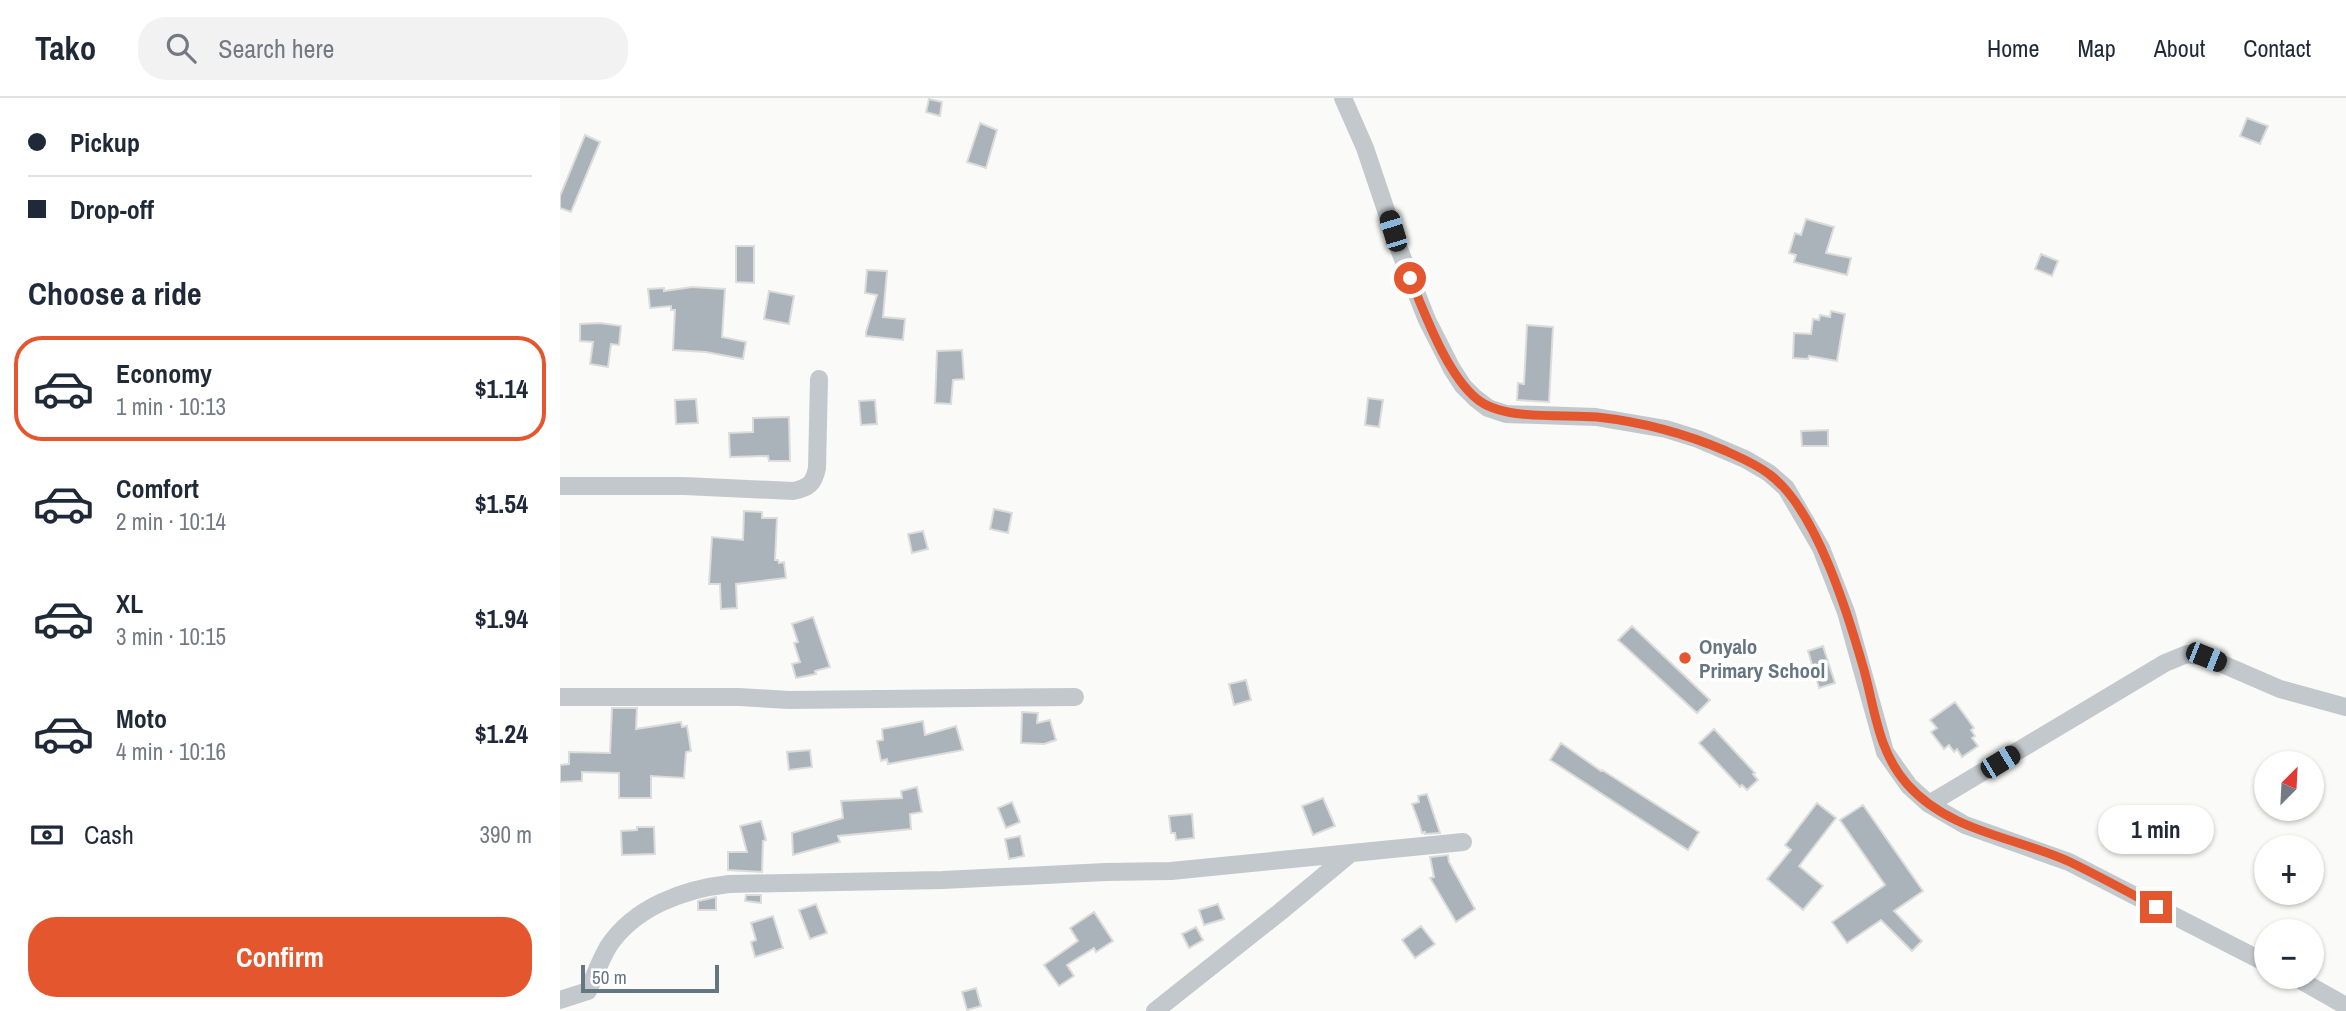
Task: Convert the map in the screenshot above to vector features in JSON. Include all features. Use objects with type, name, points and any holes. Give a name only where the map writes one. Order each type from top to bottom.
[{"type":"street","points":[[1343,98],[1365,148],[1399,249],[1423,309],[1452,369],[1475,398],[1488,408],[1506,414],[1596,417],[1666,429],[1745,459],[1769,473],[1786,488],[1821,548],[1846,612],[1885,752],[1909,786],[1929,804],[1965,825],[2069,862],[2254,957]]},
{"type":"street","points":[[560,486],[684,486],[793,491],[803,489],[815,480],[817,468],[819,379]]},
{"type":"street","points":[[1929,804],[2165,663],[2187,654],[2206,657],[2280,689],[2346,707]]},
{"type":"street","points":[[560,697],[728,697],[789,700],[1075,697]]},
{"type":"street","points":[[560,1000],[588,991],[608,948],[633,919],[658,904],[706,887],[729,884],[1171,872],[1464,842]]},
{"type":"street","points":[[1155,1011],[1351,853]]},
{"type":"street","points":[[2316,989],[2346,1006]]},
{"type":"building","points":[[929,99],[942,102],[940,116],[926,112]]},
{"type":"building","points":[[2247,118],[2268,126],[2260,144],[2240,136]]},
{"type":"building","points":[[980,123],[997,130],[986,168],[967,162]]},
{"type":"building","points":[[585,135],[600,142],[571,212],[560,208],[560,196]]},
{"type":"building","points":[[1806,219],[1834,227],[1826,253],[1851,258],[1847,275],[1794,262],[1796,255],[1789,253],[1795,233],[1801,235]]},
{"type":"building","points":[[736,246],[754,246],[754,283],[736,282]]},
{"type":"building","points":[[2041,254],[2058,261],[2052,276],[2035,269]]},
{"type":"building","points":[[867,270],[887,271],[883,317],[905,319],[903,340],[866,336],[877,295],[865,293]]},
{"type":"building","points":[[692,287],[725,289],[722,337],[746,342],[743,359],[706,352],[673,350],[675,310],[671,310],[671,306],[650,308],[648,289],[664,288],[664,291]]},
{"type":"building","points":[[769,291],[794,296],[789,324],[764,319]]},
{"type":"building","points":[[1831,311],[1845,314],[1837,361],[1809,356],[1808,359],[1793,358],[1794,333],[1811,334],[1813,319],[1819,320],[1820,315],[1830,317]]},
{"type":"building","points":[[580,324],[621,326],[619,345],[611,344],[608,367],[590,364],[593,342],[580,341]]},
{"type":"building","points":[[1527,325],[1553,327],[1549,402],[1517,400],[1518,383],[1524,384]]},
{"type":"building","points":[[962,350],[964,379],[953,380],[951,404],[935,403],[937,351]]},
{"type":"building","points":[[1368,398],[1383,400],[1379,427],[1365,425]]},
{"type":"building","points":[[696,399],[698,423],[676,424],[675,400]]},
{"type":"building","points":[[875,400],[877,424],[861,425],[859,401]]},
{"type":"building","points":[[789,417],[790,461],[769,461],[768,456],[730,457],[729,433],[753,432],[753,418]]},
{"type":"building","points":[[1828,430],[1828,446],[1802,446],[1801,431]]},
{"type":"building","points":[[994,509],[1012,513],[1008,533],[990,529]]},
{"type":"building","points":[[744,511],[762,512],[762,518],[777,518],[775,560],[784,562],[786,578],[736,584],[737,608],[721,609],[720,584],[709,584],[712,537],[743,540]]},
{"type":"building","points":[[923,531],[928,549],[912,553],[908,534]]},
{"type":"building","points":[[813,617],[830,667],[815,671],[816,674],[796,678],[792,664],[800,662],[794,643],[798,642],[792,624]]},
{"type":"building","points":[[1632,626],[1710,700],[1697,713],[1618,640]]},
{"type":"building","points":[[1823,646],[1835,683],[1819,688],[1808,651]]},
{"type":"building","points":[[1246,680],[1251,700],[1234,705],[1229,684]]},
{"type":"building","points":[[1955,702],[1974,728],[1971,730],[1975,736],[1972,738],[1978,746],[1962,757],[1957,749],[1954,752],[1949,745],[1944,749],[1931,732],[1937,728],[1930,720]]},
{"type":"building","points":[[612,708],[637,708],[636,729],[681,722],[682,727],[687,726],[691,751],[686,752],[684,778],[651,776],[651,798],[619,798],[619,773],[582,772],[582,781],[560,782],[560,765],[569,764],[569,752],[610,753]]},
{"type":"building","points":[[1022,712],[1038,713],[1037,723],[1050,720],[1056,740],[1044,744],[1021,743]]},
{"type":"building","points":[[923,721],[925,735],[956,726],[963,750],[888,764],[887,759],[881,761],[877,741],[883,740],[882,729]]},
{"type":"building","points":[[1714,729],[1755,773],[1753,774],[1758,780],[1747,790],[1742,785],[1740,787],[1699,743]]},
{"type":"building","points":[[1561,743],[1699,832],[1688,850],[1550,760]]},
{"type":"building","points":[[810,750],[812,767],[789,770],[787,752]]},
{"type":"building","points":[[917,787],[922,812],[910,814],[911,829],[838,836],[840,842],[793,855],[792,833],[843,818],[841,801],[902,798],[901,791]]},
{"type":"building","points":[[1427,794],[1440,833],[1422,833],[1412,804],[1419,802],[1418,796]]},
{"type":"building","points":[[1323,798],[1335,826],[1313,835],[1302,806]]},
{"type":"building","points":[[1012,802],[1020,822],[1006,828],[998,808]]},
{"type":"building","points":[[1817,803],[1836,818],[1799,866],[1823,886],[1803,910],[1767,879],[1791,850],[1785,845]]},
{"type":"building","points":[[1863,805],[1923,891],[1894,911],[1922,941],[1912,951],[1881,920],[1847,943],[1832,922],[1885,885],[1840,820]]},
{"type":"building","points":[[1192,814],[1194,838],[1176,840],[1175,833],[1171,833],[1169,816]]},
{"type":"building","points":[[761,821],[766,840],[763,841],[762,872],[728,870],[728,852],[747,852],[740,826]]},
{"type":"building","points":[[637,827],[654,827],[655,854],[622,855],[621,831],[637,830]]},
{"type":"building","points":[[1020,836],[1024,856],[1009,859],[1005,839]]},
{"type":"building","points":[[1448,855],[1449,862],[1475,909],[1456,922],[1430,878],[1434,877],[1430,857]]},
{"type":"building","points":[[746,895],[761,895],[761,903],[745,901]]},
{"type":"building","points":[[716,897],[716,910],[698,910],[698,901]]},
{"type":"building","points":[[816,904],[827,933],[810,939],[799,910]]},
{"type":"building","points":[[1218,904],[1224,919],[1204,925],[1199,910]]},
{"type":"building","points":[[1094,912],[1113,941],[1096,952],[1094,948],[1067,965],[1074,976],[1059,986],[1044,965],[1078,941],[1070,928]]},
{"type":"building","points":[[773,916],[783,948],[755,957],[751,942],[756,940],[751,923]]},
{"type":"building","points":[[1421,926],[1435,944],[1415,958],[1402,940]]},
{"type":"building","points":[[1196,927],[1203,940],[1189,948],[1182,934]]},
{"type":"building","points":[[976,988],[981,1006],[967,1010],[962,992]]},
{"type":"place","name":"Onyalo Primary School","points":[[1685,658]]},
{"type":"route","points":[[1410,278],[1427,320],[1452,369],[1463,386],[1488,408],[1506,414],[1596,417],[1666,429],[1745,459],[1769,473],[1786,488],[1821,548],[1846,612],[1885,752],[1909,786],[1929,804],[1965,825],[2069,862],[2156,907]]}]
